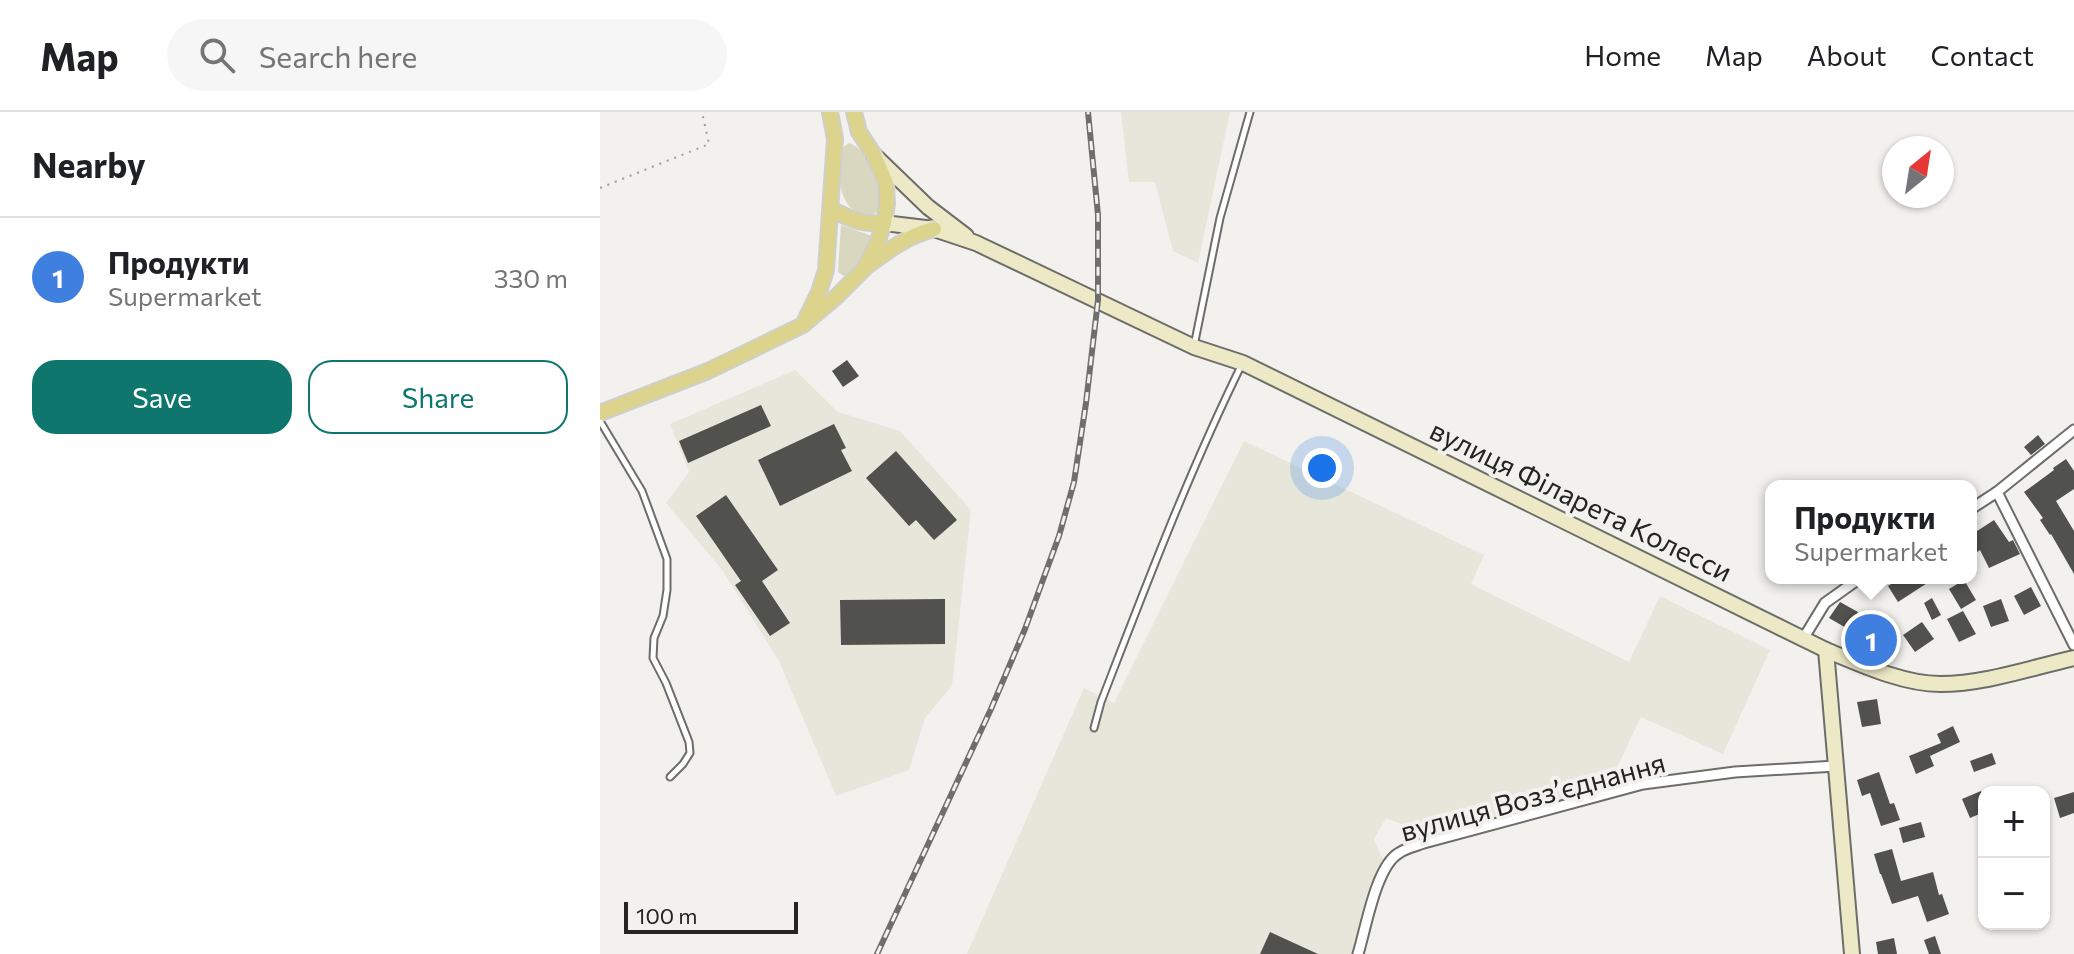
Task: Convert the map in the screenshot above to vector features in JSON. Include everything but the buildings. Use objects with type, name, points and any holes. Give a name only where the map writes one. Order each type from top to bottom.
[{"type":"main road","points":[[803,325],[826,270],[835,139],[830,112]]},
{"type":"main road","points":[[854,112],[859,132],[874,155],[886,183],[884,223],[864,269]]},
{"type":"main road","points":[[835,139],[846,132],[859,132]]},
{"type":"main road","points":[[874,155],[928,207],[976,243]]},
{"type":"main road","points":[[831,209],[868,225],[884,223],[934,229],[976,243]]},
{"type":"main road","points":[[600,413],[708,371],[803,325],[864,269],[902,241],[934,229]]},
{"type":"main road","name":"вулиця Філарета Колесси","points":[[976,243],[1194,347],[1243,363],[1803,639],[1892,676],[1937,684],[1977,681],[2074,658]]},
{"type":"main road","points":[[1826,650],[1852,954]]},
{"type":"street","points":[[1977,505],[2074,430]]},
{"type":"street","points":[[1997,492],[2074,645]]},
{"type":"street","points":[[1803,639],[1825,603],[1852,584]]},
{"type":"street","name":"вулиця Воззʼєднання","points":[[1358,954],[1385,867],[1397,854],[1410,848],[1643,784],[1735,772],[1836,766]]},
{"type":"lane","points":[[1194,347],[1220,218],[1250,112]]},
{"type":"lane","points":[[1094,728],[1101,702],[1167,531],[1243,363]]},
{"type":"lane","points":[[600,421],[642,491],[667,559],[667,590],[663,616],[654,638],[653,658],[689,742],[690,753],[670,777]]},
{"type":"path","points":[[600,188],[709,144],[702,112]]},
{"type":"shaded area","points":[[1121,112],[1230,112],[1198,263],[1173,251],[1155,182],[1129,182]]},
{"type":"shaded area","points":[[849,143],[863,153],[873,172],[879,202],[879,210],[874,214],[860,215],[846,202],[843,194],[840,177],[842,148]]},
{"type":"shaded area","points":[[841,225],[872,236],[862,258],[844,276],[838,272]]},
{"type":"shaded area","points":[[795,370],[838,412],[900,431],[971,510],[952,686],[925,718],[909,770],[836,796],[779,661],[723,571],[666,503],[689,472],[670,424]]},
{"type":"shaded area","points":[[1244,441],[1484,555],[1471,584],[1629,662],[1660,596],[1770,650],[1723,754],[1641,717],[1607,788],[1428,835],[1386,818],[1374,839],[1383,860],[1356,954],[967,954],[1084,688],[1114,703]]},
{"type":"railway","points":[[877,954],[1025,629],[1059,536],[1074,482],[1098,300],[1098,215],[1088,112]]},
{"type":"place","name":"Продукти","points":[[1871,640]]}]
